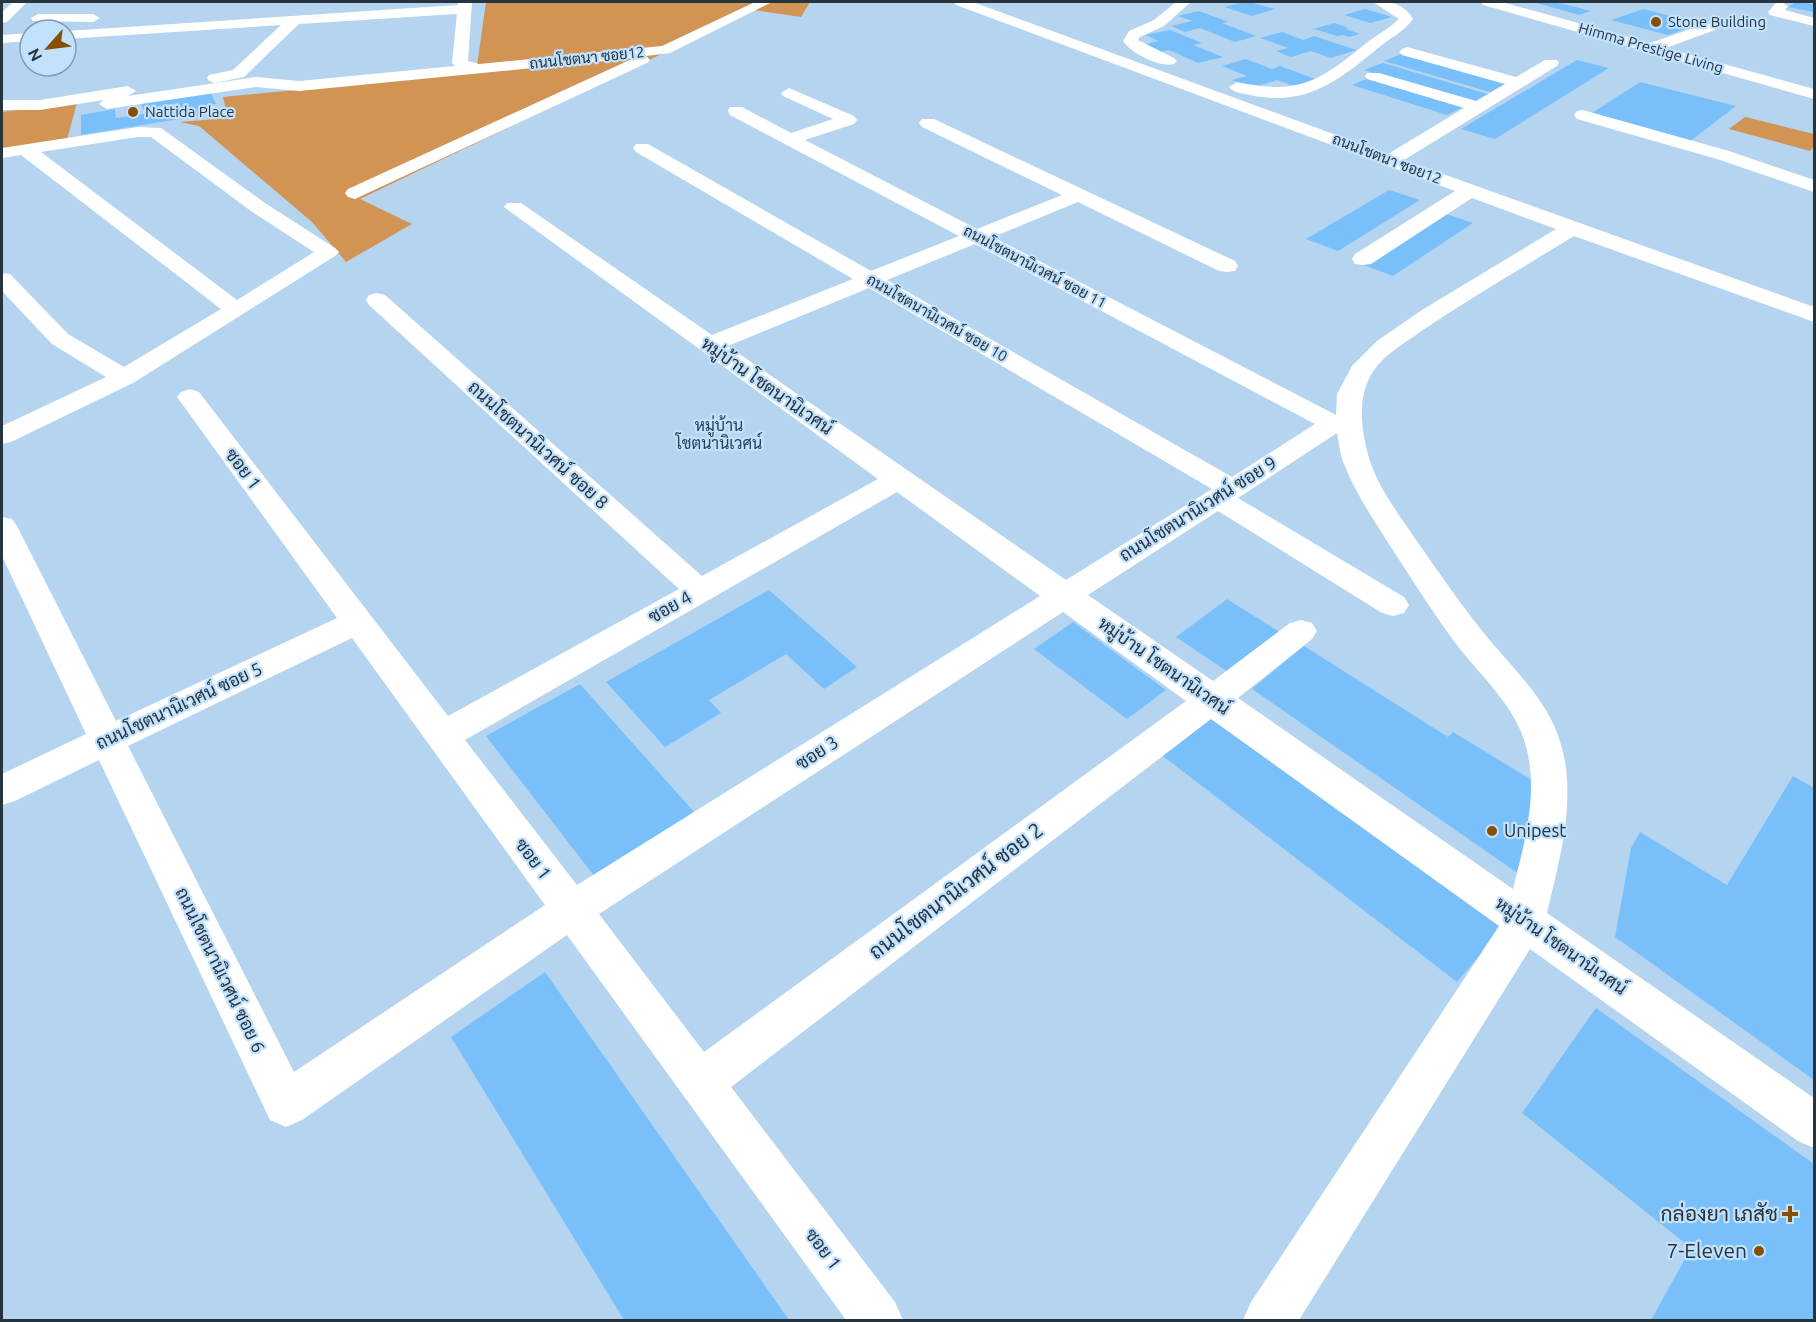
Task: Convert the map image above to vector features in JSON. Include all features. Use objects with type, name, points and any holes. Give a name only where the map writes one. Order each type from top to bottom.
[{"type":"street","points":[[2,19],[20,2]]},
{"type":"street","name":"ถนนโชตนา ซอย12","points":[[107,104],[256,82],[299,86],[666,50],[765,2]]},
{"type":"street","name":"ถนนโชตนา ซอย12","points":[[961,2],[1572,228],[1815,315]]},
{"type":"street","points":[[1184,2],[1159,22],[1134,34],[1130,41],[1150,54],[1184,66]]},
{"type":"street","points":[[1212,78],[1253,92],[1278,94],[1304,92],[1355,62],[1402,25],[1406,19],[1403,13],[1380,2]]},
{"type":"street","name":"Himma Prestige Living","points":[[1500,3],[1815,94]]},
{"type":"street","points":[[78,34],[294,21],[465,5],[460,63],[478,69]]},
{"type":"street","points":[[1781,6],[1774,12],[1815,22]]},
{"type":"street","points":[[166,29],[175,15]]},
{"type":"street","points":[[78,18],[121,18],[125,20],[122,32]]},
{"type":"street","points":[[2,105],[40,105],[238,74],[294,21]]},
{"type":"street","points":[[1651,48],[1710,27]]},
{"type":"street","points":[[2,39],[18,38]]},
{"type":"street","points":[[355,193],[666,50]]},
{"type":"street","points":[[1407,52],[1519,83]]},
{"type":"street","points":[[1659,68],[1678,55]]},
{"type":"street","points":[[1391,160],[1551,63]]},
{"type":"street","points":[[1374,76],[1478,107]]},
{"type":"street","points":[[1697,78],[1815,108]]},
{"type":"street","points":[[789,93],[848,120],[790,139]]},
{"type":"street","name":"ถนนโชตนานิเวศน์ ซอย 11","points":[[736,111],[1334,424]]},
{"type":"street","points":[[1583,115],[1723,154],[1815,186]]},
{"type":"street","points":[[928,123],[1227,266]]},
{"type":"street","points":[[2,153],[138,132],[155,132],[258,207],[328,252],[124,378],[2,436]]},
{"type":"street","name":"ถนนโชตนานิเวศน์ ซอย 10","points":[[642,148],[870,280],[1224,493],[1393,605]]},
{"type":"street","points":[[25,149],[236,310]]},
{"type":"street","points":[[1363,259],[1470,190]]},
{"type":"street","points":[[709,345],[1078,195]]},
{"type":"street","name":"หมู่บ้าน โชตนานิเวศน์","points":[[514,207],[1815,1125]]},
{"type":"street","points":[[1269,1320],[1525,921],[1546,830],[1549,780],[1545,751],[1538,729],[1511,686],[1472,641],[1443,602],[1381,509],[1357,463],[1348,426],[1350,394],[1364,366],[1385,346],[1430,315],[1572,228]]},
{"type":"street","points":[[2,279],[60,339],[124,378]]},
{"type":"street","name":"ถนนโชตนานิเวศน์ ซอย 8","points":[[377,300],[700,591]]},
{"type":"street","name":"ซอย 1","points":[[190,398],[877,1320]]},
{"type":"street","name":"ถนนโชตนานิเวศน์ ซอย 9","points":[[1063,595],[1334,424]]},
{"type":"street","name":"ซอย 4","points":[[442,736],[898,479]]},
{"type":"street","name":"ถนนโชตนานิเวศน์ ซอย 6","points":[[2,526],[286,1104],[571,910]]},
{"type":"street","name":"ซอย 3","points":[[571,910],[1063,595]]},
{"type":"street","name":"ถนนโชตนานิเวศน์ ซอย 5","points":[[2,790],[357,622]]},
{"type":"street","name":"ถนนโชตนานิเวศน์ ซอย 2","points":[[700,1083],[1301,631]]},
{"type":"shaded area","points":[[486,2],[810,2],[801,17],[753,10],[360,199],[412,224],[346,262],[312,222],[199,126],[179,122],[228,118],[223,97],[476,73]]},
{"type":"shaded area","points":[[77,102],[67,140],[2,149],[2,112]]},
{"type":"shaded area","points":[[1745,117],[1814,134],[1814,146],[1810,151],[1729,129]]},
{"type":"building","points":[[1244,2],[1275,9],[1252,16],[1224,7]]},
{"type":"building","points":[[1533,2],[1555,2],[1591,11],[1579,15]]},
{"type":"building","points":[[1796,2],[1814,4],[1814,12],[1788,7]]},
{"type":"building","points":[[1365,9],[1392,17],[1370,23],[1344,15]]},
{"type":"building","name":"Stone Building","points":[[1644,9],[1700,24],[1668,35],[1611,20]]},
{"type":"building","points":[[1199,11],[1229,22],[1222,23],[1256,36],[1235,42],[1200,28],[1185,32],[1171,26],[1192,21],[1178,16]]},
{"type":"building","points":[[1334,23],[1360,34],[1349,37],[1337,36],[1314,29]]},
{"type":"building","points":[[1170,30],[1202,43],[1193,45],[1223,57],[1198,63],[1169,50],[1156,53],[1138,46],[1159,41],[1145,35]]},
{"type":"building","points":[[1282,32],[1303,40],[1314,36],[1356,50],[1331,58],[1311,51],[1291,57],[1276,51],[1288,48],[1260,38]]},
{"type":"building","points":[[1401,54],[1506,84],[1490,92],[1384,61]]},
{"type":"building","points":[[1246,59],[1272,69],[1280,66],[1318,80],[1296,87],[1277,80],[1252,88],[1232,80],[1247,76],[1222,66]]},
{"type":"building","points":[[1577,60],[1609,68],[1495,139],[1461,129]]},
{"type":"building","points":[[1383,63],[1491,95],[1473,104],[1364,70]]},
{"type":"building","points":[[1371,77],[1466,106],[1447,115],[1352,85]]},
{"type":"building","points":[[1640,82],[1736,106],[1689,142],[1589,115]]},
{"type":"building","points":[[211,93],[216,104],[202,106],[203,115],[81,135],[81,115],[115,109],[116,118],[181,108],[179,103],[143,109],[141,102]]},
{"type":"building","points":[[1389,190],[1420,200],[1338,251],[1306,239]]},
{"type":"building","points":[[1443,213],[1473,223],[1393,276],[1361,264]]},
{"type":"building","points":[[769,590],[857,667],[824,689],[786,654],[709,700],[721,713],[665,747],[606,682]]},
{"type":"building","points":[[1227,599],[1281,633],[1231,674],[1176,637]]},
{"type":"building","points":[[1073,622],[1166,690],[1127,719],[1034,649]]},
{"type":"building","points":[[1304,646],[1448,737],[1453,732],[1535,782],[1519,874],[1252,689]]},
{"type":"building","points":[[580,684],[695,813],[595,877],[486,736]]},
{"type":"building","points":[[1207,714],[1504,927],[1457,982],[1159,753]]},
{"type":"building","points":[[1793,776],[1814,788],[1814,1080],[1615,937],[1631,848],[1640,832],[1727,885]]},
{"type":"building","points":[[545,972],[789,1320],[624,1320],[451,1037]]},
{"type":"building","points":[[1596,1008],[1814,1164],[1814,1320],[1651,1320],[1691,1248],[1522,1113]]},
{"type":"place","name":"Stone Building","points":[[1656,22]]},
{"type":"place","name":"Nattida Place","points":[[133,112]]},
{"type":"place","name":"Unipest","points":[[1492,831]]},
{"type":"place","name":"กล่องยา เภสัช","points":[[1790,1214]]},
{"type":"place","name":"7-Eleven","points":[[1759,1251]]},
{"type":"district","name":"หมู่บ้าน โชตนานิเวศน์","points":[[719,434]]}]
